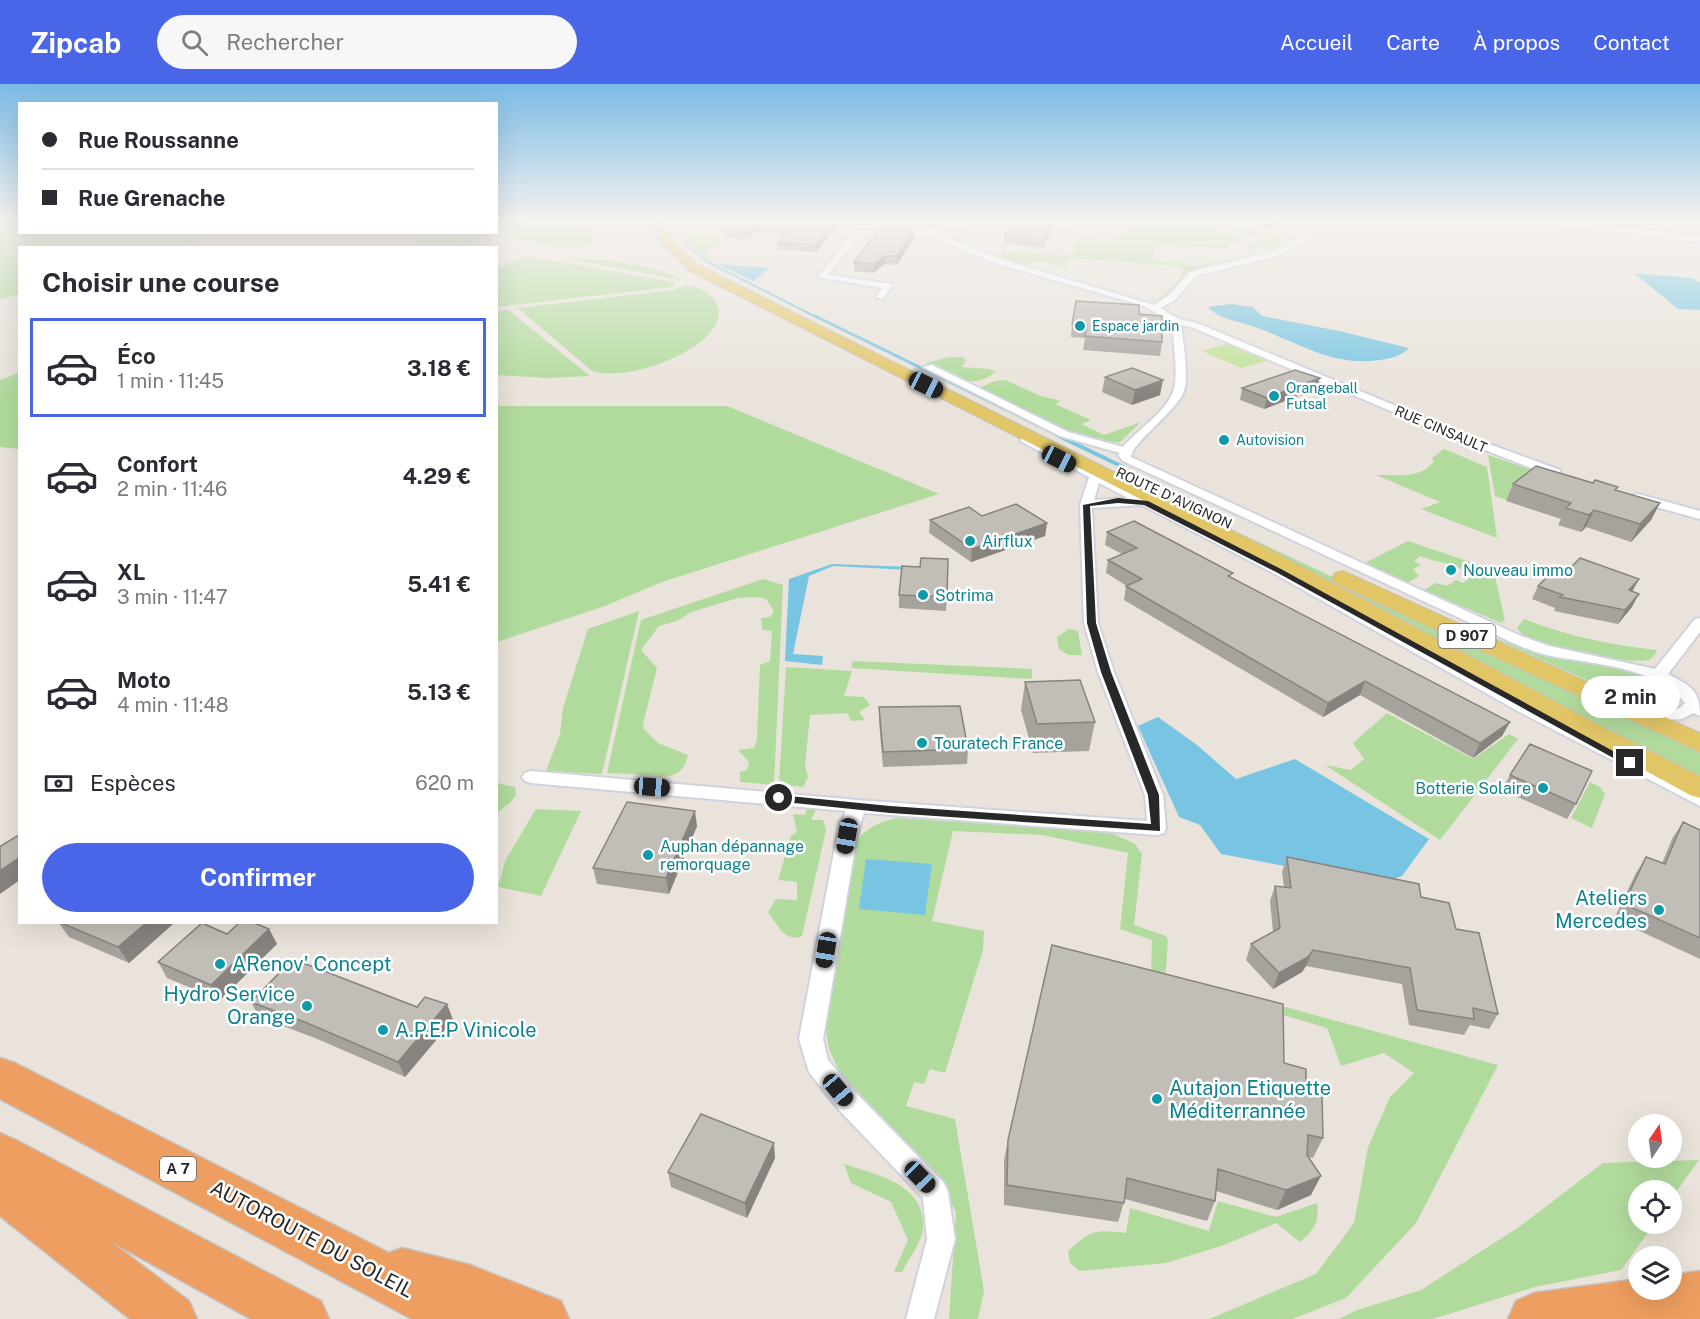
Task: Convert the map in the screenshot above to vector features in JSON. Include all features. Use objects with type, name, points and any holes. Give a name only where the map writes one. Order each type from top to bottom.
[{"type":"highway","name":"AUTOROUTE DU SOLEIL","points":[[0,1077],[465,1319]]},
{"type":"highway","points":[[0,1155],[303,1319]]},
{"type":"highway","points":[[0,1185],[171,1319]]},
{"type":"highway","points":[[356,1261],[470,1290],[543,1319]]},
{"type":"highway","points":[[1534,1319],[1635,1312],[1700,1297]]},
{"type":"main road","name":"ROUTE D'AVIGNON","points":[[717,280],[1313,579],[1588,730],[1700,788]]},
{"type":"main road","name":"ROUTE D'AVIGNON","points":[[731,280],[1096,461],[1700,743]]},
{"type":"street","points":[[846,280],[888,286],[880,297]]},
{"type":"street","name":"RUE CINSAULT","points":[[1061,280],[1155,307],[1177,323],[1205,330],[1490,449],[1569,477]]},
{"type":"street","points":[[1155,307],[1169,301],[1186,280]]},
{"type":"street","points":[[1177,323],[1179,391],[1163,413],[1126,452],[1124,455],[1127,459],[1516,639],[1545,650],[1622,665],[1659,675],[1683,689],[1697,707],[1682,714],[1645,717]]},
{"type":"street","points":[[928,367],[1064,434],[1126,452]]},
{"type":"street","points":[[984,414],[1095,477],[1305,585],[1522,706],[1700,800]]},
{"type":"street","points":[[531,777],[851,806],[1156,828],[1154,795],[1106,672],[1091,623],[1086,505],[1095,477]]},
{"type":"street","points":[[1622,494],[1700,517]]},
{"type":"street","points":[[1086,505],[1118,501],[1146,503]]},
{"type":"street","points":[[1659,675],[1700,622]]},
{"type":"street","points":[[851,806],[811,1039],[817,1065],[849,1103],[935,1192],[941,1239],[920,1319]]},
{"type":"green space","points":[[0,280],[18,280],[18,294],[0,300]]},
{"type":"green space","points":[[498,280],[659,280],[675,284],[671,287],[498,307]]},
{"type":"green space","points":[[1182,280],[1159,301],[1147,300],[1158,300]]},
{"type":"green space","points":[[687,285],[710,295],[716,303],[717,320],[713,329],[706,338],[684,352],[659,364],[631,372],[592,371],[518,308],[673,290]]},
{"type":"green space","points":[[508,310],[590,376],[549,378],[498,375],[498,311]]},
{"type":"green space","points":[[1228,344],[1267,361],[1241,368],[1202,351]]},
{"type":"green space","points":[[949,357],[963,357],[966,360],[962,367],[989,369],[996,372],[978,381],[961,380],[926,363]]},
{"type":"green space","points":[[18,371],[18,449],[0,447],[0,380]]},
{"type":"green space","points":[[1005,380],[1041,396],[1061,401],[1055,404],[1091,420],[1081,424],[1104,435],[1141,422],[1119,443],[1109,441],[1106,444],[1066,432],[979,388],[995,381]]},
{"type":"green space","points":[[498,406],[727,406],[939,494],[662,582],[605,606],[498,642]]},
{"type":"green space","points":[[1444,449],[1487,467],[1497,538],[1421,509],[1440,502],[1376,475],[1415,474],[1428,467],[1434,461],[1432,458]]},
{"type":"green space","points":[[1488,455],[1596,492],[1507,500],[1495,496]]},
{"type":"green space","points":[[1169,500],[1700,750],[1700,781]]},
{"type":"green space","points":[[1408,541],[1482,566],[1494,573],[1505,620],[1501,623],[1424,590],[1436,583],[1447,586],[1456,580],[1463,583],[1473,576],[1453,565],[1420,556],[1414,561],[1421,565],[1413,569],[1419,576],[1407,583],[1365,563]]},
{"type":"green space","points":[[763,579],[783,585],[774,785],[740,782],[740,772],[747,770],[749,762],[738,750],[754,748],[757,739],[760,665],[770,661],[772,631],[762,630],[761,618],[770,617],[774,611],[766,599],[756,597],[738,598],[691,612],[677,621],[659,626],[641,650],[657,668],[643,724],[644,729],[658,743],[688,755],[687,759],[680,770],[671,776],[607,773],[641,620]]},
{"type":"green space","points":[[639,611],[602,774],[546,771],[560,734],[563,708],[588,629]]},
{"type":"green space","points":[[1524,619],[1589,639],[1657,650],[1650,659],[1638,661],[1569,650],[1524,636],[1517,628]]},
{"type":"green space","points":[[1069,629],[1078,631],[1082,655],[1068,655],[1059,649],[1057,637]]},
{"type":"green space","points":[[1489,636],[1558,657],[1636,673],[1669,689],[1680,699],[1679,704],[1667,709],[1648,707]]},
{"type":"green space","points":[[853,661],[1032,669],[1032,679],[851,668]]},
{"type":"green space","points":[[786,667],[852,671],[844,696],[864,697],[870,705],[859,712],[865,720],[851,721],[847,713],[810,715],[805,766],[808,777],[803,787],[779,784]]},
{"type":"green space","points":[[1387,713],[1473,759],[1509,734],[1518,739],[1440,840],[1325,765],[1351,770],[1364,759],[1353,743]]},
{"type":"green space","points":[[1590,782],[1600,787],[1605,794],[1592,828],[1571,818]]},
{"type":"green space","points":[[498,783],[515,787],[516,795],[498,812]]},
{"type":"green space","points":[[536,809],[581,811],[541,896],[498,887],[505,861]]},
{"type":"green space","points":[[807,809],[816,810],[811,820],[823,820],[826,830],[802,936],[791,937],[782,931],[768,912],[776,899],[797,900],[797,882],[778,880],[791,836],[797,832],[793,814],[805,815]]},
{"type":"green space","points":[[896,818],[1108,832],[1134,843],[1142,854],[1134,925],[1166,936],[1168,940],[1165,983],[1151,977],[1152,940],[1120,929],[1128,853],[1042,835],[953,831],[932,921],[984,931],[983,950],[945,1073],[930,1069],[924,1084],[914,1082],[906,1106],[955,1119],[984,1291],[978,1319],[949,1319],[956,1212],[932,1171],[839,1071],[829,1049],[826,1030],[852,848],[871,828]]},
{"type":"green space","points":[[1256,999],[1498,1065],[1416,1223],[1346,1298],[1292,1319],[1209,1319],[1316,1274],[1354,1223],[1368,1147],[1390,1097],[1414,1073],[1384,1053],[1341,1066],[1327,1028],[1256,1007]]},
{"type":"green space","points":[[1699,1160],[1682,1184],[1682,1180],[1628,1180],[1628,1234],[1647,1234],[1638,1246],[1628,1246],[1628,1260],[1621,1270],[1535,1287],[1433,1319],[1339,1319],[1357,1310],[1421,1290],[1519,1227],[1603,1163],[1628,1162],[1628,1168],[1682,1168],[1682,1161]]},
{"type":"green space","points":[[844,1164],[871,1172],[897,1184],[917,1202],[922,1214],[922,1235],[902,1272],[894,1272],[908,1240],[891,1202],[851,1183]]},
{"type":"green space","points":[[1218,1201],[1276,1217],[1317,1203],[1318,1215],[1312,1229],[1300,1242],[1276,1223],[1224,1245],[1166,1263],[1080,1271],[1070,1263],[1068,1251],[1088,1235],[1100,1231],[1126,1233],[1130,1208],[1209,1231]]},
{"type":"water","points":[[1642,280],[1695,280],[1700,283],[1700,310],[1678,309]]},
{"type":"water","points":[[1231,304],[1253,307],[1262,316],[1409,348],[1396,357],[1379,360],[1362,361],[1330,357],[1255,327],[1223,317],[1208,307]]},
{"type":"water","points":[[832,564],[912,567],[911,570],[833,566],[809,576],[793,654],[823,656],[822,665],[785,661],[789,579]]},
{"type":"water","points":[[1158,717],[1197,745],[1236,779],[1295,759],[1429,839],[1402,876],[1380,884],[1221,854],[1200,825],[1179,817],[1138,726]]},
{"type":"water","points":[[866,859],[932,864],[925,915],[859,909]]},
{"type":"building","points":[[1076,301],[1139,305],[1139,314],[1162,316],[1162,342],[1085,336],[1087,325],[1072,324]]},
{"type":"building","points":[[1132,368],[1163,380],[1135,390],[1105,377]]},
{"type":"building","points":[[1295,370],[1320,378],[1267,398],[1242,388]]},
{"type":"building","points":[[1536,466],[1593,483],[1595,480],[1618,487],[1615,490],[1660,503],[1640,524],[1594,510],[1589,515],[1566,508],[1571,503],[1513,484]]},
{"type":"building","points":[[1016,504],[1047,523],[972,549],[930,520],[969,507],[982,516]]},
{"type":"building","points":[[1134,521],[1233,573],[1228,576],[1510,722],[1480,743],[1365,681],[1328,703],[1126,586],[1142,579],[1108,560],[1137,548],[1107,532]]},
{"type":"building","points":[[921,558],[948,559],[947,597],[899,595],[902,566],[920,567]]},
{"type":"building","points":[[1580,558],[1639,579],[1629,590],[1639,594],[1625,610],[1560,597],[1563,595],[1538,586],[1553,571],[1564,574]]},
{"type":"building","points":[[1080,680],[1095,722],[1037,724],[1025,682]]},
{"type":"building","name":"Touratech France","points":[[960,706],[968,749],[883,752],[879,707]]},
{"type":"building","points":[[1530,744],[1592,771],[1576,804],[1510,775]]},
{"type":"building","name":"Auphan dépannage remorquage","points":[[627,802],[695,811],[666,878],[593,868]]},
{"type":"building","points":[[1683,822],[1700,830],[1700,938],[1624,904],[1646,857],[1665,864]]},
{"type":"building","points":[[18,836],[18,858],[0,871],[0,846]]},
{"type":"building","points":[[1287,857],[1419,884],[1421,897],[1449,903],[1456,929],[1479,933],[1498,1014],[1473,1008],[1474,1019],[1417,1010],[1410,968],[1313,950],[1308,957],[1279,973],[1251,944],[1280,928],[1275,886],[1291,888]]},
{"type":"building","points":[[64,924],[145,924],[118,947]]},
{"type":"building","points":[[201,924],[227,934],[238,924],[257,924],[269,929],[211,985],[158,962]]},
{"type":"building","name":"Autajon Etiquette Méditerrannée","points":[[1052,945],[1283,1004],[1284,1063],[1306,1069],[1306,1089],[1322,1095],[1323,1138],[1308,1135],[1307,1155],[1321,1176],[1286,1190],[1218,1169],[1215,1201],[1127,1178],[1124,1203],[1007,1185],[1008,1140]]},
{"type":"building","points":[[293,959],[417,1007],[425,997],[447,1004],[398,1062],[251,1002]]},
{"type":"building","points":[[701,1114],[774,1143],[745,1203],[668,1172]]},
{"type":"waterway","points":[[743,280],[818,318]]},
{"type":"waterway","points":[[815,316],[1062,437]]},
{"type":"waterway","points":[[1059,436],[1123,467]]},
{"type":"place","name":"Espace jardin","points":[[1080,326]]},
{"type":"place","name":"Orangeball Futsal","points":[[1274,396]]},
{"type":"place","name":"Autovision","points":[[1224,440]]},
{"type":"place","name":"Airflux","points":[[970,541]]},
{"type":"place","name":"Nouveau immo","points":[[1451,570]]},
{"type":"place","name":"Sotrima","points":[[923,595]]},
{"type":"place","name":"Touratech France","points":[[922,743]]},
{"type":"place","name":"Botterie Solaire","points":[[1543,788]]},
{"type":"place","name":"Auphan dépannage remorquage","points":[[648,855]]},
{"type":"place","name":"Ateliers Mercedes","points":[[1659,910]]},
{"type":"place","name":"ARenov' Concept","points":[[220,964]]},
{"type":"place","name":"Hydro Service Orange","points":[[307,1006]]},
{"type":"place","name":"A.P.E.P Vinicole","points":[[383,1030]]},
{"type":"place","name":"Autajon Etiquette Méditerrannée","points":[[1157,1099]]},
{"type":"route","points":[[779,798],[890,809],[1156,828],[1154,795],[1106,672],[1091,623],[1086,505],[1118,501],[1146,503],[1278,570],[1522,706],[1630,763]]}]
